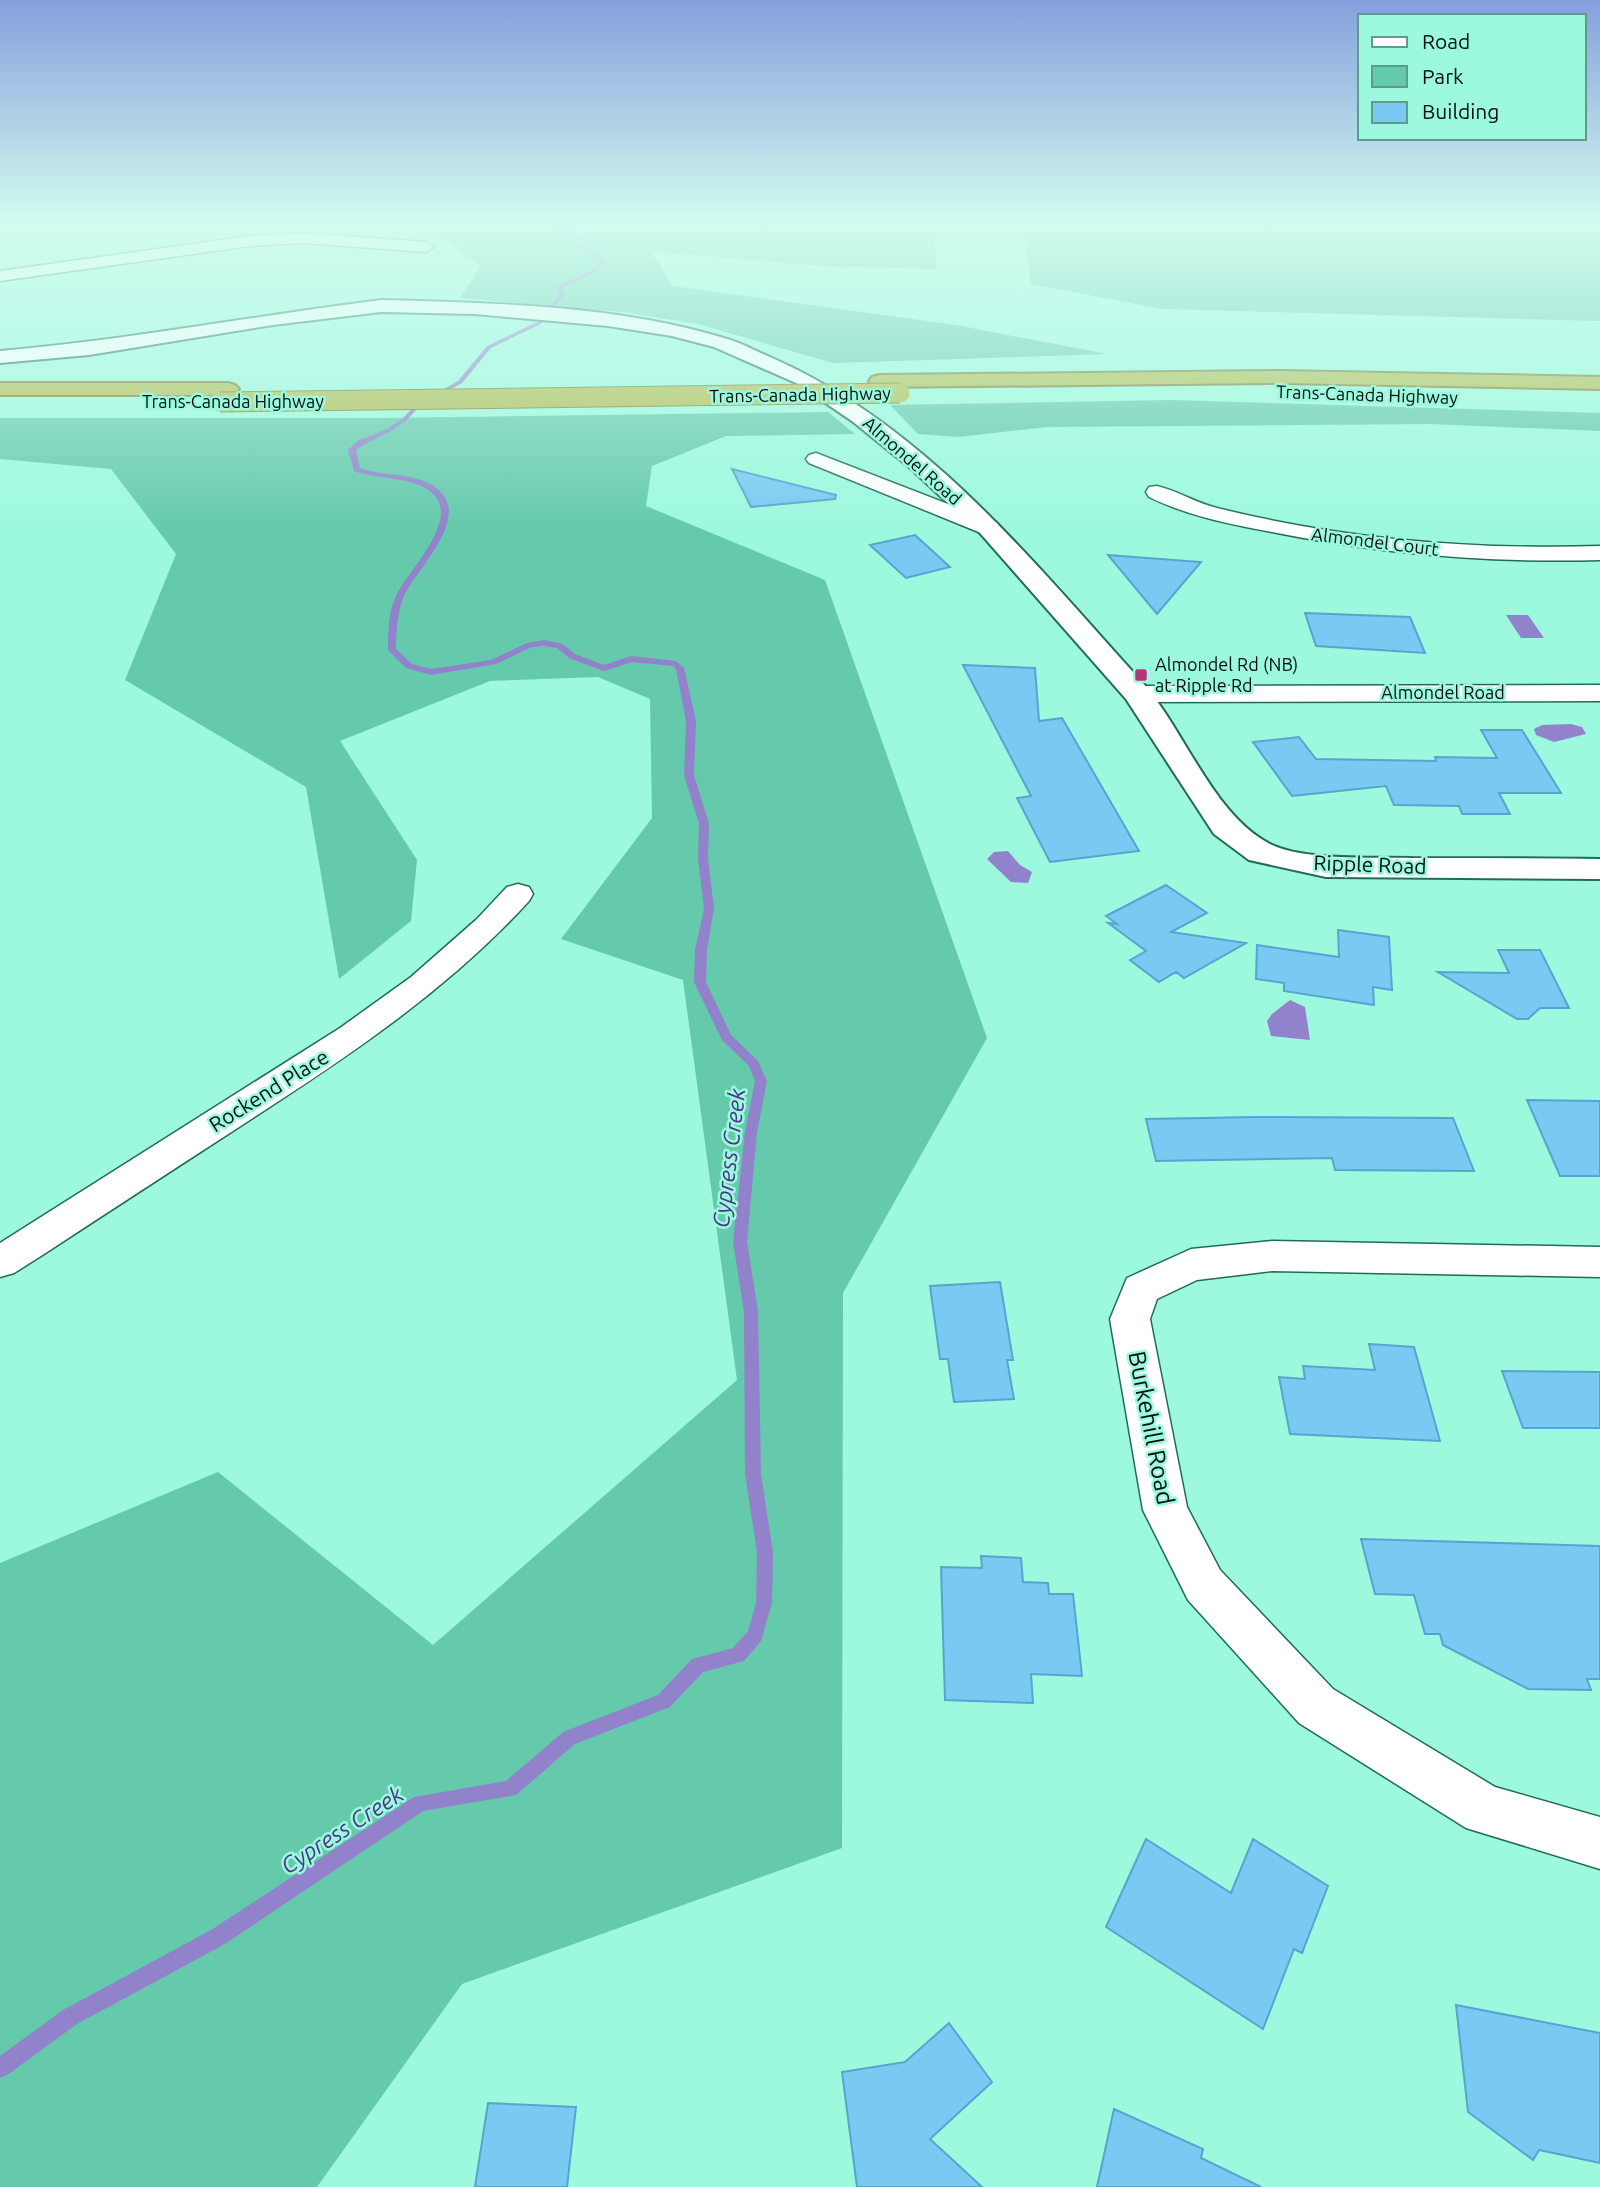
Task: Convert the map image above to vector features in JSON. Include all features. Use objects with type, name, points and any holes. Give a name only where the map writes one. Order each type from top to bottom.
[{"type":"highway","name":"Trans-Canada Highway","points":[[0,402],[878,380],[1213,377],[1600,383]]},
{"type":"highway","name":"Trans-Canada Highway","points":[[0,389],[224,396],[1206,391],[1600,402]]},
{"type":"street","name":"Almondel Road","points":[[0,358],[89,349],[226,327]]},
{"type":"street","name":"Almondel Road","points":[[654,327],[673,330],[748,354],[833,397],[897,446],[989,528],[1137,694],[1600,693]]},
{"type":"street","points":[[816,459],[989,528]]},
{"type":"street","name":"Almondel Court","points":[[1157,492],[1184,507],[1317,535],[1458,551],[1534,556],[1600,553]]},
{"type":"street","name":"Ripple Road","points":[[1137,694],[1225,827],[1261,853],[1326,867],[1600,869]]},
{"type":"street","name":"Rockend Place","points":[[0,1262],[357,1035],[447,967],[487,929],[518,894]]},
{"type":"street","name":"Burkehill Road","points":[[1600,1262],[1272,1256],[1191,1265],[1141,1289],[1130,1319],[1166,1510],[1204,1585],[1315,1706],[1484,1810],[1600,1843]]},
{"type":"green space","points":[[709,327],[967,327],[1107,354],[833,363]]},
{"type":"green space","points":[[1172,400],[1600,413],[1600,431],[1431,424],[1047,427],[958,437],[918,434],[890,405]]},
{"type":"green space","points":[[828,412],[855,434],[726,436],[652,466],[646,506],[825,580],[987,1038],[843,1293],[842,1848],[462,1984],[317,2187],[0,2187],[0,1563],[218,1472],[433,1645],[737,1380],[683,980],[561,939],[652,818],[650,699],[598,677],[490,681],[340,741],[417,860],[411,921],[339,979],[306,787],[125,680],[176,554],[111,469],[0,459],[0,418],[377,418]]},
{"type":"shaded area","points":[[1506,615],[1528,615],[1544,638],[1521,638]]},
{"type":"shaded area","points":[[1571,724],[1582,727],[1586,734],[1554,742],[1536,735],[1534,729],[1542,725]]},
{"type":"shaded area","points":[[1008,851],[1020,865],[1032,872],[1028,883],[1011,882],[987,859],[994,852]]},
{"type":"shaded area","points":[[1290,1000],[1305,1007],[1310,1040],[1271,1036],[1267,1021]]},
{"type":"building","points":[[732,469],[836,495],[835,499],[751,507]]},
{"type":"building","points":[[915,535],[950,567],[906,578],[870,545]]},
{"type":"building","points":[[1108,555],[1201,562],[1157,614]]},
{"type":"building","points":[[1305,613],[1410,617],[1425,653],[1316,646]]},
{"type":"building","points":[[963,665],[1035,668],[1039,721],[1062,718],[1139,851],[1050,862],[1017,798],[1031,796]]},
{"type":"building","points":[[1481,730],[1522,730],[1561,793],[1499,793],[1510,814],[1462,814],[1459,806],[1394,805],[1386,786],[1292,796],[1253,742],[1299,737],[1316,759],[1436,761],[1435,757],[1497,758]]},
{"type":"building","points":[[1166,885],[1207,913],[1171,932],[1246,943],[1184,978],[1176,972],[1159,982],[1130,960],[1146,951],[1108,923],[1117,924],[1106,916]]},
{"type":"building","points":[[1338,930],[1389,937],[1392,990],[1373,987],[1374,1005],[1284,991],[1284,983],[1256,979],[1257,945],[1339,957]]},
{"type":"building","points":[[1498,950],[1540,950],[1569,1008],[1540,1008],[1528,1019],[1517,1019],[1438,972],[1509,973]]},
{"type":"building","points":[[1527,1100],[1600,1101],[1600,1176],[1560,1176]]},
{"type":"building","points":[[1453,1118],[1474,1171],[1335,1170],[1332,1158],[1156,1161],[1146,1119]]},
{"type":"building","points":[[1000,1282],[1013,1360],[1007,1360],[1014,1399],[954,1402],[948,1359],[940,1359],[930,1286]]},
{"type":"building","points":[[1369,1344],[1414,1347],[1440,1441],[1290,1434],[1279,1377],[1305,1379],[1303,1366],[1375,1370]]},
{"type":"building","points":[[1502,1371],[1600,1372],[1600,1428],[1523,1428]]},
{"type":"building","points":[[1361,1539],[1600,1546],[1600,1679],[1587,1679],[1591,1690],[1528,1689],[1443,1645],[1440,1634],[1425,1634],[1414,1595],[1375,1594]]},
{"type":"building","points":[[981,1556],[1021,1558],[1023,1582],[1048,1583],[1049,1594],[1073,1594],[1082,1676],[1031,1674],[1033,1703],[945,1700],[941,1567],[982,1568]]},
{"type":"building","points":[[1146,1839],[1231,1893],[1253,1839],[1328,1886],[1302,1953],[1294,1949],[1263,2029],[1106,1927]]},
{"type":"building","points":[[1456,2005],[1600,2033],[1600,2163],[1539,2150],[1533,2160],[1468,2112]]},
{"type":"building","points":[[949,2023],[992,2082],[930,2139],[982,2187],[857,2187],[842,2072],[905,2062]]},
{"type":"building","points":[[488,2103],[576,2107],[567,2187],[475,2187]]},
{"type":"building","points":[[1114,2109],[1203,2149],[1201,2158],[1261,2187],[1097,2187]]},
{"type":"waterway","name":"Cypress Creek","points":[[0,2068],[70,2017],[218,1937],[420,1803],[510,1789],[569,1738],[664,1701],[698,1665],[738,1655],[755,1635],[764,1603],[765,1552],[753,1474],[751,1311],[740,1242],[751,1132],[761,1081],[754,1064],[726,1037],[700,982],[701,950],[709,909],[703,858],[704,824],[689,775],[691,721],[680,668],[676,664],[631,659],[604,668],[572,656],[560,646],[544,643],[530,645],[493,662],[431,672],[409,666],[392,650],[396,609],[406,585],[437,539],[444,523],[446,508],[441,495],[426,485],[357,469],[352,450],[360,443],[389,430],[417,406],[460,382],[489,347],[531,327]]},
{"type":"place","name":"Almondel Rd (NB) at Ripple Rd","points":[[1141,675]]}]
